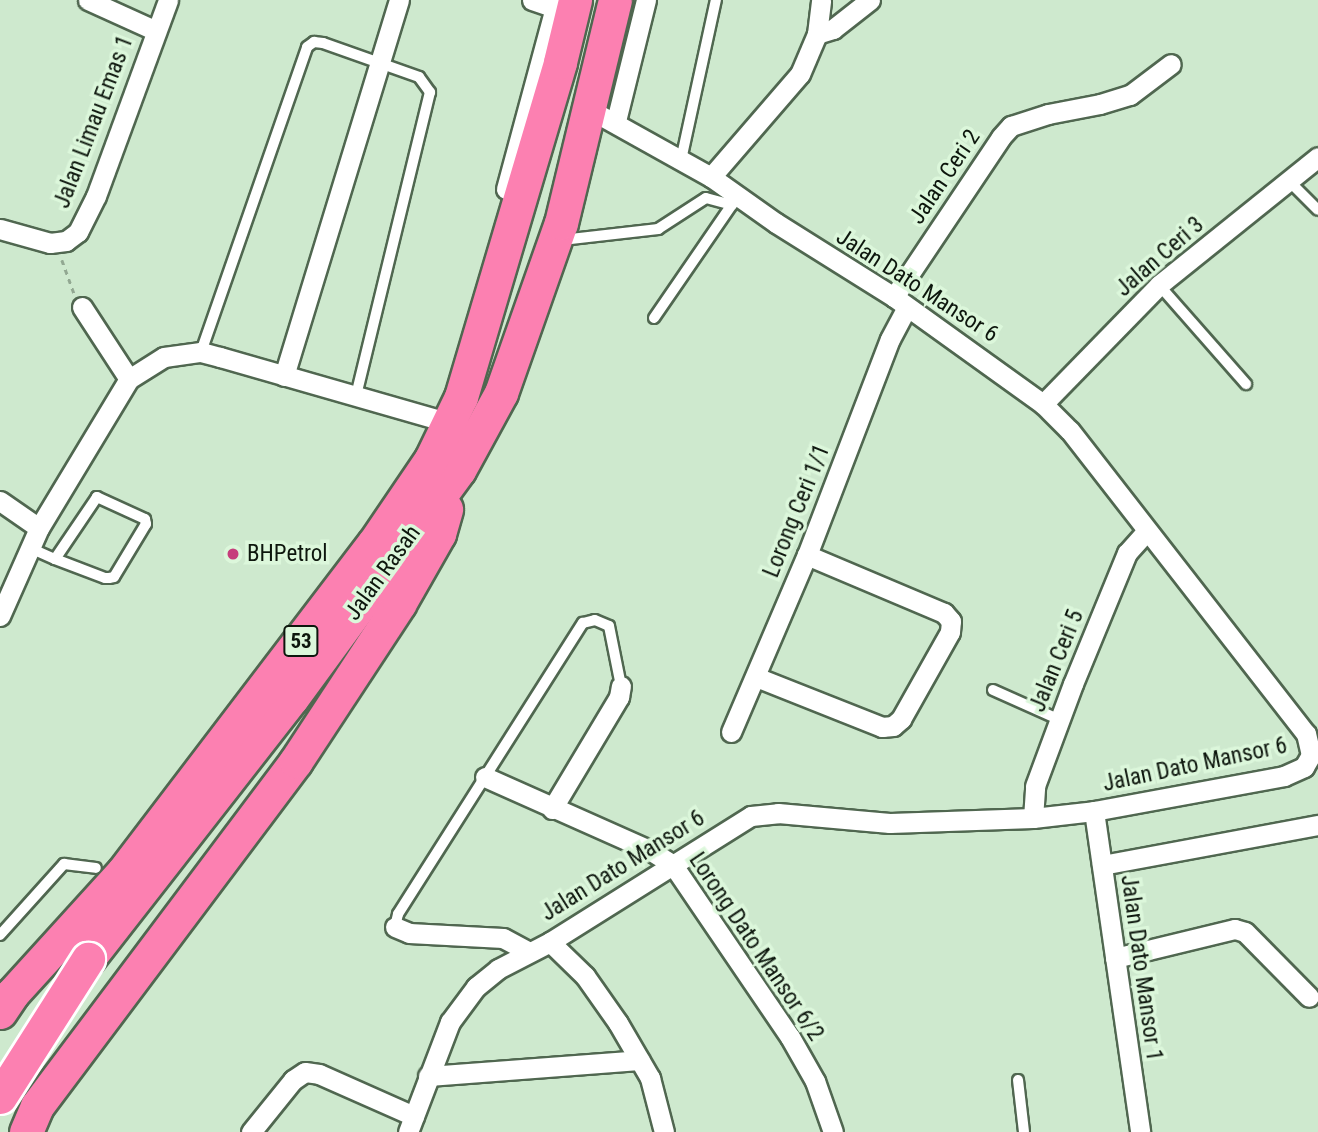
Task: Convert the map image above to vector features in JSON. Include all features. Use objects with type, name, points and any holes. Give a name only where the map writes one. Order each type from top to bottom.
[{"type":"highway","name":"Jalan Rasah","points":[[0,1067],[88,959],[107,872],[292,698],[459,470],[501,393],[554,241],[603,115],[615,0]]},
{"type":"highway","name":"Jalan Rasah","points":[[3,1001],[374,543],[431,459],[556,76],[562,3]]},
{"type":"highway","points":[[107,872],[412,471],[448,408]]},
{"type":"highway","points":[[32,1119],[296,761],[399,604],[432,545],[459,470]]},
{"type":"highway","points":[[0,1097],[88,959]]},
{"type":"highway","points":[[0,1058],[21,1076],[32,1119]]},
{"type":"street","name":"Jalan Limau Emas 1","points":[[88,0],[155,30]]},
{"type":"street","name":"Jalan Limau Emas 1","points":[[58,243],[78,232],[96,195],[168,0]]},
{"type":"street","points":[[284,376],[399,0]]},
{"type":"street","points":[[532,0],[562,3]]},
{"type":"street","points":[[603,115],[646,0]]},
{"type":"street","points":[[711,177],[800,74],[817,34],[821,0]]},
{"type":"street","points":[[817,34],[833,29],[870,0]]},
{"type":"street","name":"Jalan Ceri 2","points":[[901,302],[1001,136],[1011,127],[1048,114],[1130,95],[1171,64]]},
{"type":"street","name":"Jalan Dato Mansor 6","points":[[411,1124],[450,1022],[476,987],[498,969],[550,942],[736,823],[765,813],[890,823],[1033,818],[1094,811],[1284,776],[1304,767],[1314,743],[1069,430],[1043,404],[901,302],[735,201],[711,177],[603,115]]},
{"type":"street","name":"Jalan Ceri 3","points":[[1043,404],[1159,285],[1318,157]]},
{"type":"street","points":[[0,229],[58,243]]},
{"type":"street","name":"Lorong Ceri 1/1","points":[[731,732],[807,555],[890,339],[901,302]]},
{"type":"street","points":[[82,307],[129,379]]},
{"type":"street","points":[[2,607],[39,528],[129,379],[164,357],[201,352],[356,396],[448,408]]},
{"type":"street","points":[[0,502],[39,528]]},
{"type":"street","name":"Jalan Ceri 5","points":[[1033,818],[1035,786],[1060,720],[1127,553],[1147,531]]},
{"type":"street","points":[[756,677],[882,727],[893,726],[901,719],[950,632],[951,621],[944,613],[807,555]]},
{"type":"street","points":[[552,809],[619,697],[621,686]]},
{"type":"street","name":"Lorong Dato Mansor 6/2","points":[[485,777],[552,809],[652,851],[673,865],[790,1037],[815,1081],[833,1132]]},
{"type":"street","name":"Jalan Dato Mansor 1","points":[[1094,811],[1140,1132]]},
{"type":"street","points":[[1102,865],[1318,825]]},
{"type":"street","points":[[396,927],[409,933],[503,939],[529,952]]},
{"type":"street","points":[[1115,958],[1235,929],[1245,932],[1309,997]]},
{"type":"street","points":[[550,942],[585,976],[650,1078],[664,1132]]},
{"type":"street","points":[[428,1076],[639,1060]]},
{"type":"street","points":[[251,1132],[293,1080],[305,1072],[319,1074],[411,1124]]},
{"type":"lane","points":[[681,160],[716,0]]},
{"type":"lane","points":[[201,352],[307,47],[318,42],[380,61],[419,77],[430,92],[356,396]]},
{"type":"lane","points":[[1288,180],[1318,210]]},
{"type":"lane","points":[[554,241],[658,229],[706,198],[735,201],[654,317]]},
{"type":"lane","points":[[1159,285],[1246,384]]},
{"type":"lane","points":[[30,548],[55,559],[105,578],[114,576],[146,524],[145,519],[97,497],[55,559]]},
{"type":"lane","points":[[396,927],[398,914],[583,622],[595,620],[609,626],[621,686]]},
{"type":"lane","points":[[993,690],[1060,720]]},
{"type":"lane","points":[[0,935],[107,872]]},
{"type":"lane","points":[[1017,1080],[1024,1132]]},
{"type":"path","points":[[58,243],[69,282],[82,307]]},
{"type":"place","name":"BHPetrol","points":[[233,554]]}]
